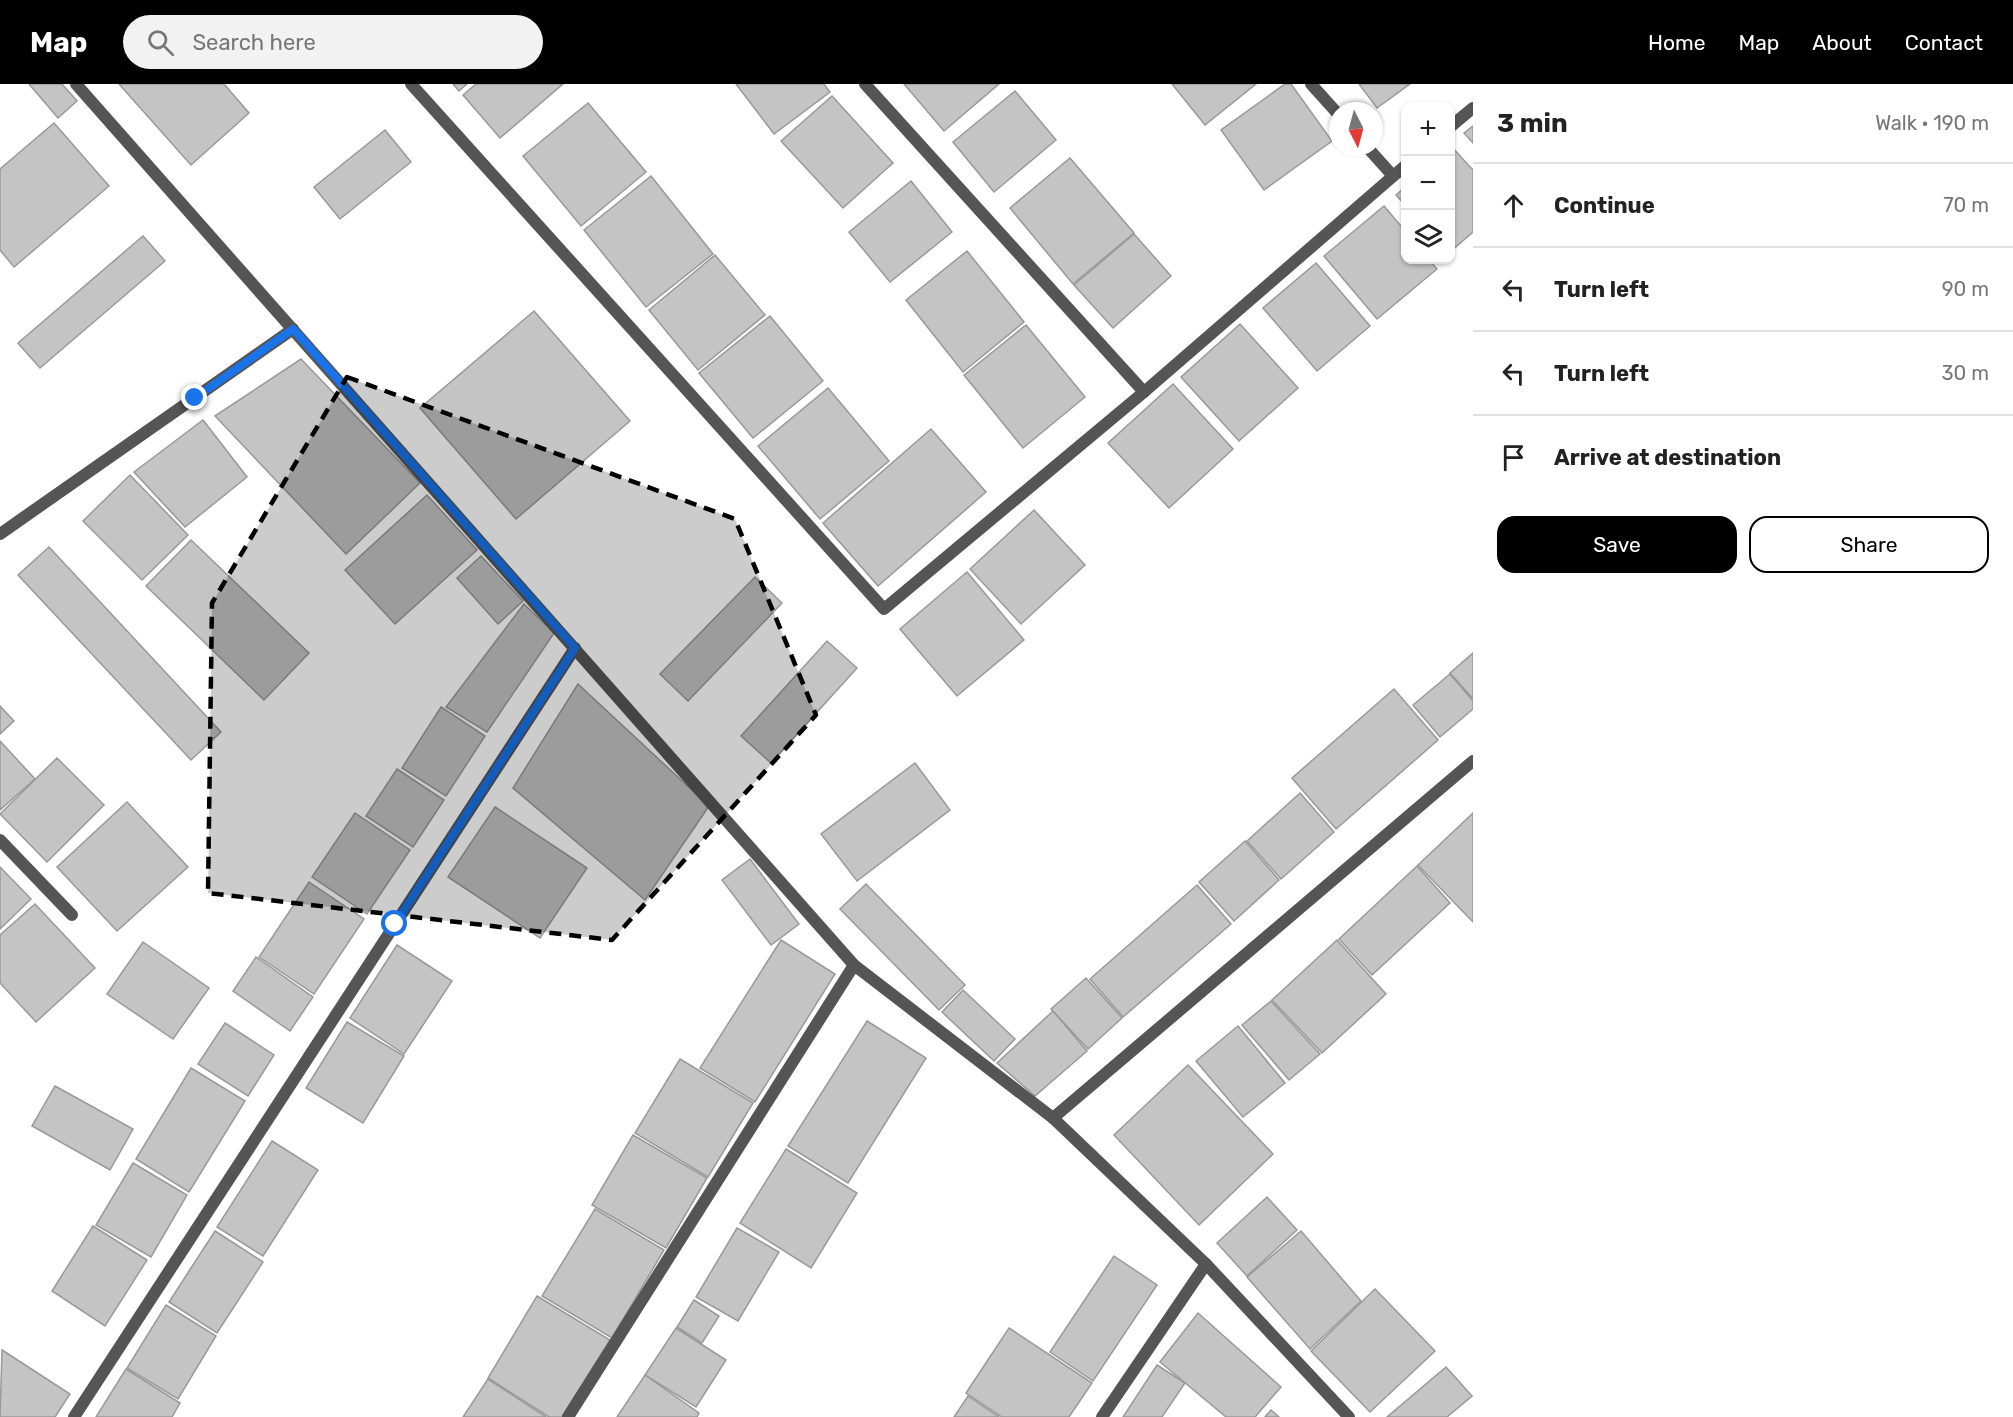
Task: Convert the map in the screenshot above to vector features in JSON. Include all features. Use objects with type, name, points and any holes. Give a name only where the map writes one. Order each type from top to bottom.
[{"type":"street","points":[[76,84],[854,965],[1053,1118],[1206,1264],[1349,1417]]},
{"type":"street","points":[[411,84],[884,609],[1144,392],[1401,169]]},
{"type":"street","points":[[865,84],[1144,392]]},
{"type":"street","points":[[1311,84],[1329,104]]},
{"type":"street","points":[[1455,123],[1473,108]]},
{"type":"street","points":[[1375,156],[1393,176]]},
{"type":"street","points":[[0,534],[293,329]]},
{"type":"street","points":[[74,1417],[575,648]]},
{"type":"street","points":[[1053,1118],[1473,761]]},
{"type":"street","points":[[0,840],[72,915]]},
{"type":"street","points":[[568,1417],[854,965]]},
{"type":"street","points":[[1102,1417],[1206,1264]]},
{"type":"highlighted area","points":[[347,377],[735,519],[816,715],[612,940],[208,893],[212,603]]},
{"type":"building","points":[[29,84],[62,84],[77,101],[58,118]]},
{"type":"building","points":[[119,84],[224,84],[249,113],[191,165]]},
{"type":"building","points":[[453,84],[467,84],[459,91]]},
{"type":"building","points":[[476,84],[563,84],[500,138],[463,95]]},
{"type":"building","points":[[736,84],[824,84],[830,92],[774,134]]},
{"type":"building","points":[[904,84],[999,84],[944,131]]},
{"type":"building","points":[[1172,84],[1256,84],[1205,125]]},
{"type":"building","points":[[1285,84],[1291,84],[1329,137],[1329,143],[1264,190],[1221,130]]},
{"type":"building","points":[[1359,84],[1410,84],[1383,104],[1372,102]]},
{"type":"building","points":[[1015,91],[1056,140],[994,192],[953,142]]},
{"type":"building","points":[[832,96],[893,163],[843,208],[781,141]]},
{"type":"building","points":[[588,103],[646,172],[581,226],[523,156]]},
{"type":"building","points":[[54,123],[109,186],[14,267],[0,250],[0,169]]},
{"type":"building","points":[[1473,126],[1473,143],[1464,133]]},
{"type":"building","points":[[385,130],[411,162],[340,219],[314,187]]},
{"type":"building","points":[[1455,150],[1473,170],[1473,232],[1455,248]]},
{"type":"building","points":[[1070,158],[1134,233],[1073,284],[1010,208]]},
{"type":"building","points":[[651,176],[713,254],[646,307],[584,230]]},
{"type":"building","points":[[911,181],[952,232],[890,282],[849,232]]},
{"type":"building","points":[[1401,190],[1401,200],[1396,195]]},
{"type":"building","points":[[1384,206],[1401,226],[1401,264],[1433,264],[1437,269],[1377,319],[1324,256]]},
{"type":"building","points":[[1134,234],[1171,276],[1113,328],[1074,285]]},
{"type":"building","points":[[143,236],[165,261],[40,368],[18,343]]},
{"type":"building","points":[[967,251],[1024,322],[963,372],[906,300]]},
{"type":"building","points":[[715,255],[765,315],[698,370],[649,310]]},
{"type":"building","points":[[1316,263],[1370,326],[1317,371],[1263,308]]},
{"type":"building","points":[[534,311],[630,421],[516,519],[420,408]]},
{"type":"building","points":[[770,316],[823,381],[753,438],[699,373]]},
{"type":"building","points":[[1240,324],[1298,388],[1239,441],[1181,377]]},
{"type":"building","points":[[1026,325],[1085,397],[1023,448],[964,375]]},
{"type":"building","points":[[301,359],[420,483],[346,554],[215,416]]},
{"type":"building","points":[[1173,384],[1233,449],[1169,508],[1108,443]]},
{"type":"building","points":[[828,388],[889,461],[820,519],[758,446]]},
{"type":"building","points":[[203,420],[247,477],[185,527],[134,472]]},
{"type":"building","points":[[931,429],[986,492],[878,586],[823,523]]},
{"type":"building","points":[[130,475],[188,535],[142,580],[83,521]]},
{"type":"building","points":[[427,495],[477,550],[395,624],[345,570]]},
{"type":"building","points":[[1034,510],[1085,565],[1021,624],[970,569]]},
{"type":"building","points":[[191,540],[309,653],[264,700],[146,586]]},
{"type":"building","points":[[49,547],[221,732],[191,760],[18,575]]},
{"type":"building","points":[[481,556],[523,601],[498,624],[457,578]]},
{"type":"building","points":[[967,572],[1024,640],[957,696],[900,629]]},
{"type":"building","points":[[755,577],[782,603],[688,701],[660,674]]},
{"type":"building","points":[[524,604],[554,633],[487,732],[446,707]]},
{"type":"building","points":[[827,641],[857,668],[771,763],[741,736]]},
{"type":"building","points":[[1473,653],[1473,699],[1450,673]]},
{"type":"building","points":[[1450,674],[1473,701],[1473,709],[1440,737],[1413,705]]},
{"type":"building","points":[[578,684],[709,806],[645,900],[513,788]]},
{"type":"building","points":[[1394,689],[1438,740],[1336,829],[1292,778]]},
{"type":"building","points":[[0,706],[14,721],[0,734]]},
{"type":"building","points":[[441,707],[485,736],[446,796],[402,768]]},
{"type":"building","points":[[0,741],[35,779],[0,810]]},
{"type":"building","points":[[57,758],[104,805],[47,862],[0,814]]},
{"type":"building","points":[[915,763],[950,810],[857,881],[821,834]]},
{"type":"building","points":[[397,769],[444,800],[413,847],[366,816]]},
{"type":"building","points":[[1300,793],[1334,832],[1281,879],[1247,841]]},
{"type":"building","points":[[127,802],[188,867],[117,931],[57,867]]},
{"type":"building","points":[[495,807],[587,868],[540,938],[448,877]]},
{"type":"building","points":[[355,813],[410,850],[367,914],[312,877]]},
{"type":"building","points":[[1473,813],[1473,922],[1418,865]]},
{"type":"building","points":[[1245,841],[1279,880],[1234,921],[1199,882]]},
{"type":"building","points":[[750,859],[799,924],[771,945],[722,880]]},
{"type":"building","points":[[1417,866],[1450,903],[1372,975],[1339,939]]},
{"type":"building","points":[[0,867],[31,899],[0,929]]},
{"type":"building","points":[[309,882],[364,919],[314,994],[259,957]]},
{"type":"building","points":[[866,884],[965,985],[939,1010],[840,909]]},
{"type":"building","points":[[1197,885],[1231,924],[1123,1017],[1090,979]]},
{"type":"building","points":[[35,904],[95,968],[36,1022],[0,983],[0,935]]},
{"type":"building","points":[[781,940],[835,974],[755,1102],[700,1068]]},
{"type":"building","points":[[1337,940],[1386,994],[1322,1053],[1272,1000]]},
{"type":"building","points":[[143,942],[209,988],[173,1039],[107,994]]},
{"type":"building","points":[[397,945],[452,981],[404,1054],[350,1018]]},
{"type":"building","points":[[256,957],[313,997],[290,1031],[233,991]]},
{"type":"building","points":[[1086,978],[1122,1018],[1088,1049],[1051,1009]]},
{"type":"building","points":[[963,990],[1015,1039],[994,1061],[942,1012]]},
{"type":"building","points":[[1271,1001],[1320,1054],[1289,1080],[1242,1025]]},
{"type":"building","points":[[1053,1011],[1087,1051],[1035,1096],[997,1063]]},
{"type":"building","points":[[867,1021],[926,1058],[848,1183],[788,1146]]},
{"type":"building","points":[[347,1022],[404,1056],[363,1123],[306,1088]]},
{"type":"building","points":[[225,1023],[274,1055],[248,1096],[198,1064]]},
{"type":"building","points":[[1238,1026],[1285,1083],[1243,1117],[1196,1061]]},
{"type":"building","points":[[680,1059],[753,1103],[708,1177],[635,1133]]},
{"type":"building","points":[[1188,1065],[1273,1154],[1199,1225],[1114,1135]]},
{"type":"building","points":[[191,1068],[245,1101],[189,1192],[136,1159]]},
{"type":"building","points":[[55,1086],[133,1129],[110,1170],[32,1126]]},
{"type":"building","points":[[633,1135],[707,1178],[666,1248],[592,1205]]},
{"type":"building","points":[[272,1141],[318,1170],[263,1256],[217,1227]]},
{"type":"building","points":[[786,1149],[857,1193],[811,1268],[740,1223]]},
{"type":"building","points":[[133,1163],[187,1195],[151,1257],[96,1225]]},
{"type":"building","points":[[1267,1197],[1297,1230],[1247,1276],[1217,1243]]},
{"type":"building","points":[[595,1209],[664,1250],[612,1338],[542,1296]]},
{"type":"building","points":[[93,1226],[147,1260],[105,1326],[52,1291]]},
{"type":"building","points":[[737,1228],[779,1252],[738,1321],[696,1297]]},
{"type":"building","points":[[215,1231],[263,1262],[217,1333],[169,1302]]},
{"type":"building","points":[[1301,1231],[1361,1301],[1310,1349],[1247,1277]]},
{"type":"building","points":[[1114,1256],[1157,1285],[1093,1381],[1050,1352]]},
{"type":"building","points":[[1375,1289],[1435,1351],[1370,1412],[1311,1351]]},
{"type":"building","points":[[537,1296],[610,1340],[562,1417],[549,1417],[488,1378]]},
{"type":"building","points":[[694,1300],[719,1316],[702,1343],[677,1327]]},
{"type":"building","points":[[166,1305],[216,1336],[178,1399],[127,1368]]},
{"type":"building","points":[[1198,1313],[1281,1387],[1255,1417],[1226,1417],[1160,1362]]},
{"type":"building","points":[[676,1328],[726,1360],[696,1407],[645,1375]]},
{"type":"building","points":[[1009,1328],[1092,1383],[1069,1417],[1002,1417],[966,1393]]},
{"type":"building","points":[[2,1350],[70,1394],[55,1417],[0,1417]]},
{"type":"building","points":[[1157,1365],[1185,1383],[1162,1417],[1123,1417]]},
{"type":"building","points":[[1446,1367],[1472,1396],[1447,1417],[1387,1417]]},
{"type":"building","points":[[126,1369],[180,1403],[172,1417],[96,1417]]},
{"type":"building","points":[[645,1375],[699,1413],[697,1417],[617,1417]]},
{"type":"building","points":[[488,1379],[546,1417],[463,1417]]},
{"type":"building","points":[[968,1396],[999,1417],[954,1417]]},
{"type":"building","points":[[1271,1410],[1279,1417],[1265,1417]]},
{"type":"route","points":[[195,398],[293,329],[575,648],[395,924]]}]
